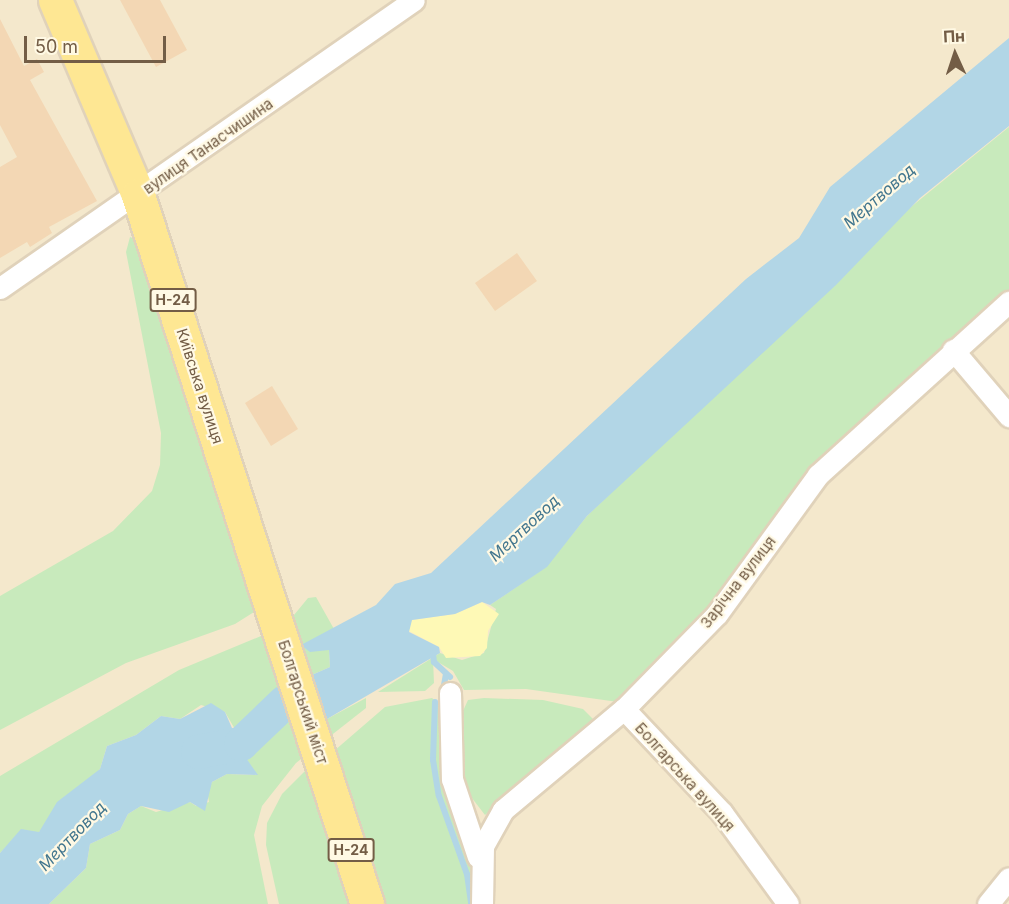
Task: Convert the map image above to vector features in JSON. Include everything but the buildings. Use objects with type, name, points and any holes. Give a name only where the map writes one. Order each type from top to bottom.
[{"type":"main road","name":"Київська вулиця","points":[[55,0],[138,195],[272,608]]},
{"type":"main road","name":"Болгарський міст","points":[[272,608],[367,904]]},
{"type":"street","name":"вулиця Танасчишина","points":[[0,288],[138,195],[414,0]]},
{"type":"street","name":"Зарічна вулиця","points":[[482,904],[481,866],[486,834],[503,810],[624,709],[717,614],[818,475],[953,350],[1009,302]]},
{"type":"street","points":[[953,350],[1009,416]]},
{"type":"street","points":[[450,693],[452,779],[481,866]]},
{"type":"street","name":"Болгарська вулиця","points":[[624,709],[722,813],[788,904]]},
{"type":"street","points":[[988,904],[1009,878]]},
{"type":"shaded area","points":[[0,0],[1009,0],[1009,904],[0,904]]},
{"type":"green space","points":[[1009,127],[1009,295],[817,470],[716,605],[618,702],[526,689],[464,690],[453,671],[433,659],[434,683],[425,691],[378,692],[440,653],[462,660],[484,653],[496,609],[490,605],[546,567],[587,516],[906,211]]},
{"type":"green space","points":[[130,237],[142,242],[259,594],[254,612],[235,624],[126,663],[0,730],[0,596],[113,531],[152,491],[160,465],[161,433],[126,252]]},
{"type":"green space","points":[[316,597],[334,629],[302,646],[329,650],[330,667],[282,688],[252,732],[236,731],[225,712],[201,705],[180,719],[161,716],[136,735],[107,746],[100,769],[39,832],[18,834],[0,853],[0,776],[179,670],[261,636],[294,615],[308,598]]},
{"type":"green space","points":[[366,698],[366,708],[296,763],[262,806],[254,835],[268,904],[49,904],[86,868],[90,844],[120,830],[128,814],[141,806],[156,812],[190,802],[196,806],[209,802],[207,791],[212,782],[227,774],[257,775],[239,748],[275,714],[288,710],[308,736],[327,719]]},
{"type":"green space","points":[[432,698],[443,707],[441,758],[469,856],[476,904],[379,904],[334,751],[385,707]]},
{"type":"green space","points":[[484,698],[543,700],[583,709],[593,719],[592,726],[485,815],[458,780],[458,722],[468,700]]},
{"type":"green space","points":[[306,770],[348,904],[279,904],[266,845],[267,823],[282,794]]},
{"type":"sand","points":[[482,602],[499,614],[488,631],[487,648],[480,656],[446,658],[439,647],[407,630],[412,620],[455,614]]},
{"type":"water","points":[[1009,38],[1009,126],[920,198],[836,285],[587,516],[547,567],[490,605],[482,602],[455,614],[412,620],[409,632],[439,647],[440,653],[327,719],[307,736],[288,710],[275,714],[239,748],[258,775],[227,774],[212,782],[205,811],[190,802],[169,812],[141,806],[128,814],[120,830],[90,844],[86,868],[49,904],[0,904],[0,853],[21,829],[39,832],[57,802],[100,769],[107,746],[136,735],[161,716],[180,719],[211,703],[225,712],[232,728],[244,734],[252,732],[282,688],[330,667],[329,650],[310,652],[301,645],[376,605],[395,584],[431,573],[746,279],[799,238],[830,187]]},
{"type":"waterway","points":[[433,653],[434,662],[450,677]]},
{"type":"waterway","points":[[444,685],[446,674]]},
{"type":"waterway","name":"Мертвовод","points":[[198,752],[241,744],[285,702]]},
{"type":"waterway","points":[[435,702],[433,760],[439,796],[467,874],[471,904]]}]
